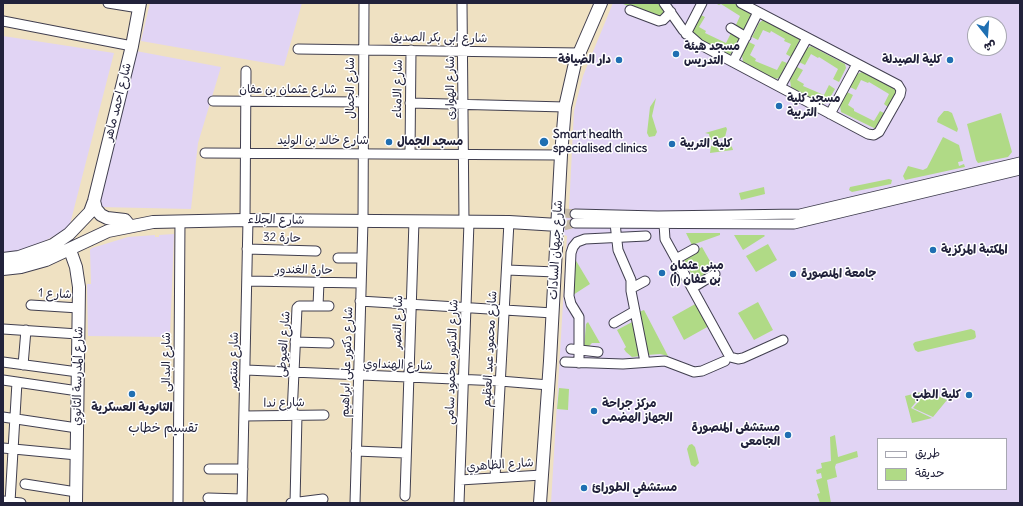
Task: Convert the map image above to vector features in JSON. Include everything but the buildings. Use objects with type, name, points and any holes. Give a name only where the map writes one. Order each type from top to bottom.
[{"type":"main road","name":"شارع جيهان السادات","points":[[540,503],[549,385],[559,362],[553,314],[561,210],[561,155],[565,107],[572,74],[579,52],[601,3]]},
{"type":"main road","name":"شارع احمد ماهر","points":[[83,220],[90,212],[94,202],[132,46],[140,6]]},
{"type":"main road","points":[[94,202],[100,215],[107,218],[125,220],[129,226]]},
{"type":"main road","name":"شارع الجلاء","points":[[3,269],[20,262],[62,240],[83,220]]},
{"type":"main road","name":"شارع الجلاء","points":[[3,259],[20,262],[46,260],[70,250],[88,239],[108,230],[129,226],[180,221],[247,220],[509,222],[560,227]]},
{"type":"main road","name":"شارع المدرسة الثانوي","points":[[70,250],[78,277],[79,308],[76,497]]},
{"type":"street","points":[[108,3],[140,6]]},
{"type":"street","name":"شارع الجمال","points":[[363,221],[364,3]]},
{"type":"street","name":"شارع الهوارى","points":[[462,3],[463,154],[466,222]]},
{"type":"street","points":[[664,3],[686,34],[699,44],[868,134],[874,135],[879,132],[899,98],[901,90],[898,85],[741,3]]},
{"type":"street","points":[[686,34],[702,3]]},
{"type":"street","points":[[630,10],[659,21],[663,20],[671,12]]},
{"type":"street","points":[[734,62],[758,12]]},
{"type":"street","points":[[3,21],[132,46]]},
{"type":"street","points":[[731,28],[746,37]]},
{"type":"street","points":[[780,87],[807,38]]},
{"type":"street","name":"شارع ابى بكر الصديق","points":[[298,49],[579,52]]},
{"type":"street","name":"شارع الامناء","points":[[410,154],[411,50]]},
{"type":"street","points":[[830,114],[857,64]]},
{"type":"street","name":"شارع منتصر","points":[[242,501],[248,249],[245,153],[246,71]]},
{"type":"street","name":"شارع عثمان بن عفان","points":[[213,101],[363,102]]},
{"type":"street","points":[[410,103],[463,103],[565,107]]},
{"type":"street","name":"شارع خالد بن الوليد","points":[[205,153],[561,155]]},
{"type":"street","points":[[597,219],[615,223],[644,220],[664,224],[759,220],[811,212],[1020,162]]},
{"type":"street","points":[[575,219],[759,220],[791,224],[1020,170]]},
{"type":"street","name":"شارع البدالى","points":[[178,503],[180,221]]},
{"type":"street","name":"شارع دكتور على ابراهيم","points":[[355,503],[363,221]]},
{"type":"street","name":"شارع النصر","points":[[405,496],[405,453],[414,221]]},
{"type":"street","name":"شارع الدكتور محمود سامى","points":[[459,503],[466,307],[466,222]]},
{"type":"street","name":"شارع محمود عبد العظيم","points":[[495,478],[509,222]]},
{"type":"street","points":[[615,223],[620,256],[632,280],[635,311],[645,362]]},
{"type":"street","points":[[664,224],[665,238],[730,356],[738,359],[743,358],[783,340]]},
{"type":"street","points":[[578,363],[575,349],[579,317],[569,299],[572,250],[575,244],[582,239],[646,236]]},
{"type":"street","name":"حارة 32","points":[[248,249],[316,251]]},
{"type":"street","points":[[676,259],[694,250]]},
{"type":"street","points":[[338,258],[362,258]]},
{"type":"street","points":[[507,270],[556,272]]},
{"type":"street","points":[[692,288],[715,274]]},
{"type":"street","name":"حارة الغندور","points":[[247,281],[361,283]]},
{"type":"street","points":[[632,288],[645,281]]},
{"type":"street","points":[[318,306],[319,282]]},
{"type":"street","points":[[360,301],[504,309],[553,314]]},
{"type":"street","name":"شارع 1","points":[[31,305],[79,308]]},
{"type":"street","name":"شارع العيوطى","points":[[293,503],[296,308],[299,306],[329,306]]},
{"type":"street","points":[[614,323],[635,311]]},
{"type":"street","points":[[3,329],[78,334]]},
{"type":"street","points":[[23,365],[26,330]]},
{"type":"street","points":[[295,342],[329,343]]},
{"type":"street","points":[[575,349],[598,352]]},
{"type":"street","points":[[559,362],[622,364],[669,362],[694,372],[725,361]]},
{"type":"street","points":[[3,362],[78,372]]},
{"type":"street","name":"شارع الهنداوي","points":[[246,370],[463,379],[549,385]]},
{"type":"street","points":[[3,380],[78,391]]},
{"type":"street","points":[[17,382],[13,449],[6,501],[20,503]]},
{"type":"street","name":"شارع ندا","points":[[244,416],[324,415]]},
{"type":"street","points":[[3,417],[77,428]]},
{"type":"street","points":[[3,448],[77,455]]},
{"type":"street","points":[[356,451],[405,453]]},
{"type":"street","points":[[209,468],[243,469]]},
{"type":"street","name":"شارع الظاهري","points":[[460,480],[542,475]]},
{"type":"street","points":[[25,484],[76,497]]},
{"type":"street","points":[[208,498],[242,501]]},
{"type":"street","points":[[293,503],[324,500]]},
{"type":"shaded area","points":[[150,3],[302,3],[284,66],[141,41]]},
{"type":"shaded area","name":"جامعة المنصورة","points":[[613,3],[1020,3],[1020,503],[551,503],[567,236],[564,235],[564,210],[569,209],[574,111],[583,76]]},
{"type":"shaded area","points":[[3,36],[114,53],[69,228],[15,257],[3,256]]},
{"type":"shaded area","points":[[136,51],[221,67],[198,143],[191,209],[99,207]]},
{"type":"shaded area","points":[[174,234],[170,337],[88,336],[87,284],[91,284],[90,250],[92,248],[128,237],[155,235],[155,237],[159,237],[159,235]]},
{"type":"green space","points":[[621,3],[658,3],[665,14],[657,19]]},
{"type":"green space","points":[[715,3],[734,3],[750,12],[751,16],[743,31],[735,27],[740,16],[721,4],[719,5]]},
{"type":"green space","points":[[699,14],[705,17],[699,27],[706,31],[705,33],[726,43],[731,33],[740,37],[730,55],[728,56],[694,38],[691,30]]},
{"type":"green space","points":[[763,20],[799,39],[791,57],[786,54],[791,44],[784,41],[785,39],[771,31],[770,33],[763,30],[758,40],[752,37],[759,23]]},
{"type":"green space","points":[[749,42],[755,45],[750,55],[756,59],[755,61],[777,70],[782,61],[787,63],[779,78],[775,79],[743,62],[742,55]]},
{"type":"green space","points":[[811,46],[845,64],[846,68],[839,82],[833,79],[838,69],[819,57],[818,58],[811,54],[805,65],[799,62],[806,49]]},
{"type":"green space","points":[[797,67],[803,70],[797,80],[804,84],[803,86],[824,95],[829,85],[835,89],[827,103],[822,104],[791,87],[790,80]]},
{"type":"green space","points":[[862,72],[897,90],[889,108],[884,104],[889,94],[869,82],[868,83],[861,80],[856,90],[850,87],[857,74]]},
{"type":"green space","points":[[847,92],[853,95],[848,105],[854,109],[854,111],[874,121],[880,111],[886,114],[876,129],[841,112],[840,106]]},
{"type":"green space","points":[[656,98],[652,116],[657,132],[655,136],[649,137],[647,133],[650,107]]},
{"type":"green space","points":[[944,111],[952,113],[958,129],[957,132],[937,122],[938,118]]},
{"type":"green space","points":[[1001,113],[1012,152],[1008,157],[978,163],[967,124]]},
{"type":"green space","points":[[726,127],[725,137],[710,140],[709,134],[705,133]]},
{"type":"green space","points":[[943,137],[959,145],[963,161],[958,162],[959,166],[964,164],[965,167],[905,180],[903,176],[908,166],[923,170],[927,168]]},
{"type":"green space","points":[[726,142],[732,147],[733,150],[710,153],[711,146]]},
{"type":"green space","points":[[889,179],[892,180],[891,184],[852,192],[849,190],[850,187]]},
{"type":"green space","points":[[764,187],[765,194],[741,200],[739,193]]},
{"type":"green space","points":[[686,233],[720,233],[720,235],[692,245]]},
{"type":"green space","points":[[734,235],[764,235],[765,236],[743,250]]},
{"type":"green space","points":[[768,244],[777,260],[756,272],[746,256]]},
{"type":"green space","points":[[702,247],[715,270],[695,281],[683,258]]},
{"type":"green space","points":[[575,259],[590,284],[573,295]]},
{"type":"green space","points":[[758,302],[773,330],[754,340],[738,313]]},
{"type":"green space","points":[[697,303],[709,326],[684,340],[672,317]]},
{"type":"green space","points":[[644,310],[668,356],[660,354],[647,355],[639,312]]},
{"type":"green space","points":[[634,321],[641,356],[632,357],[624,349],[626,347],[617,330]]},
{"type":"green space","points":[[588,322],[600,343],[592,343],[587,348],[584,348],[586,324]]},
{"type":"green space","points":[[971,329],[975,331],[976,337],[974,339],[918,352],[915,350],[913,344],[915,342]]},
{"type":"green space","points":[[559,388],[569,389],[568,410],[557,409]]},
{"type":"green space","points":[[925,391],[911,408],[932,418],[912,423],[905,396]]},
{"type":"green space","points":[[929,392],[947,400],[933,417],[913,408],[926,393]]},
{"type":"green space","points":[[835,435],[838,457],[857,451],[858,457],[836,464],[835,467],[837,477],[827,480],[831,503],[820,503],[817,494],[820,493],[816,480],[822,478],[821,473],[817,474],[816,470],[822,468],[821,463],[831,461],[830,437]]},
{"type":"green space","points":[[692,444],[695,447],[699,463],[695,467],[691,465],[687,449],[689,445]]},
{"type":"tunnel","points":[[564,213],[575,214]]},
{"type":"tunnel","points":[[564,226],[575,223]]},
{"type":"place","name":"مسجد هيئة التدريس","points":[[676,54]]},
{"type":"place","name":"دار الضيافة","points":[[619,60]]},
{"type":"place","name":"كلية الصيدلة","points":[[950,60]]},
{"type":"place","name":"مسجد كلية التربية","points":[[779,106]]},
{"type":"place","name":"مسجد الجمال","points":[[389,142]]},
{"type":"place","name":"Smart health specialised clinics","points":[[544,142]]},
{"type":"place","name":"كلية التربية","points":[[672,144]]},
{"type":"place","name":"المكتبة المركزية","points":[[933,250]]},
{"type":"place","name":"مبنى عثمان بن عفان (أ)","points":[[662,273]]},
{"type":"place","name":"جامعة المنصورة","points":[[793,274]]},
{"type":"place","name":"الثانوية العسكرية","points":[[132,394]]},
{"type":"place","name":"كلية الطب","points":[[969,395]]},
{"type":"place","name":"مركز جراحة الجهاز الهضمى","points":[[594,411]]},
{"type":"place","name":"مستشفى المنصورة الجامعى","points":[[788,435]]},
{"type":"place","name":"مستشفي الطورائ","points":[[584,488]]},
{"type":"district","name":"تقسيم خطاب","points":[[163,428]]}]
